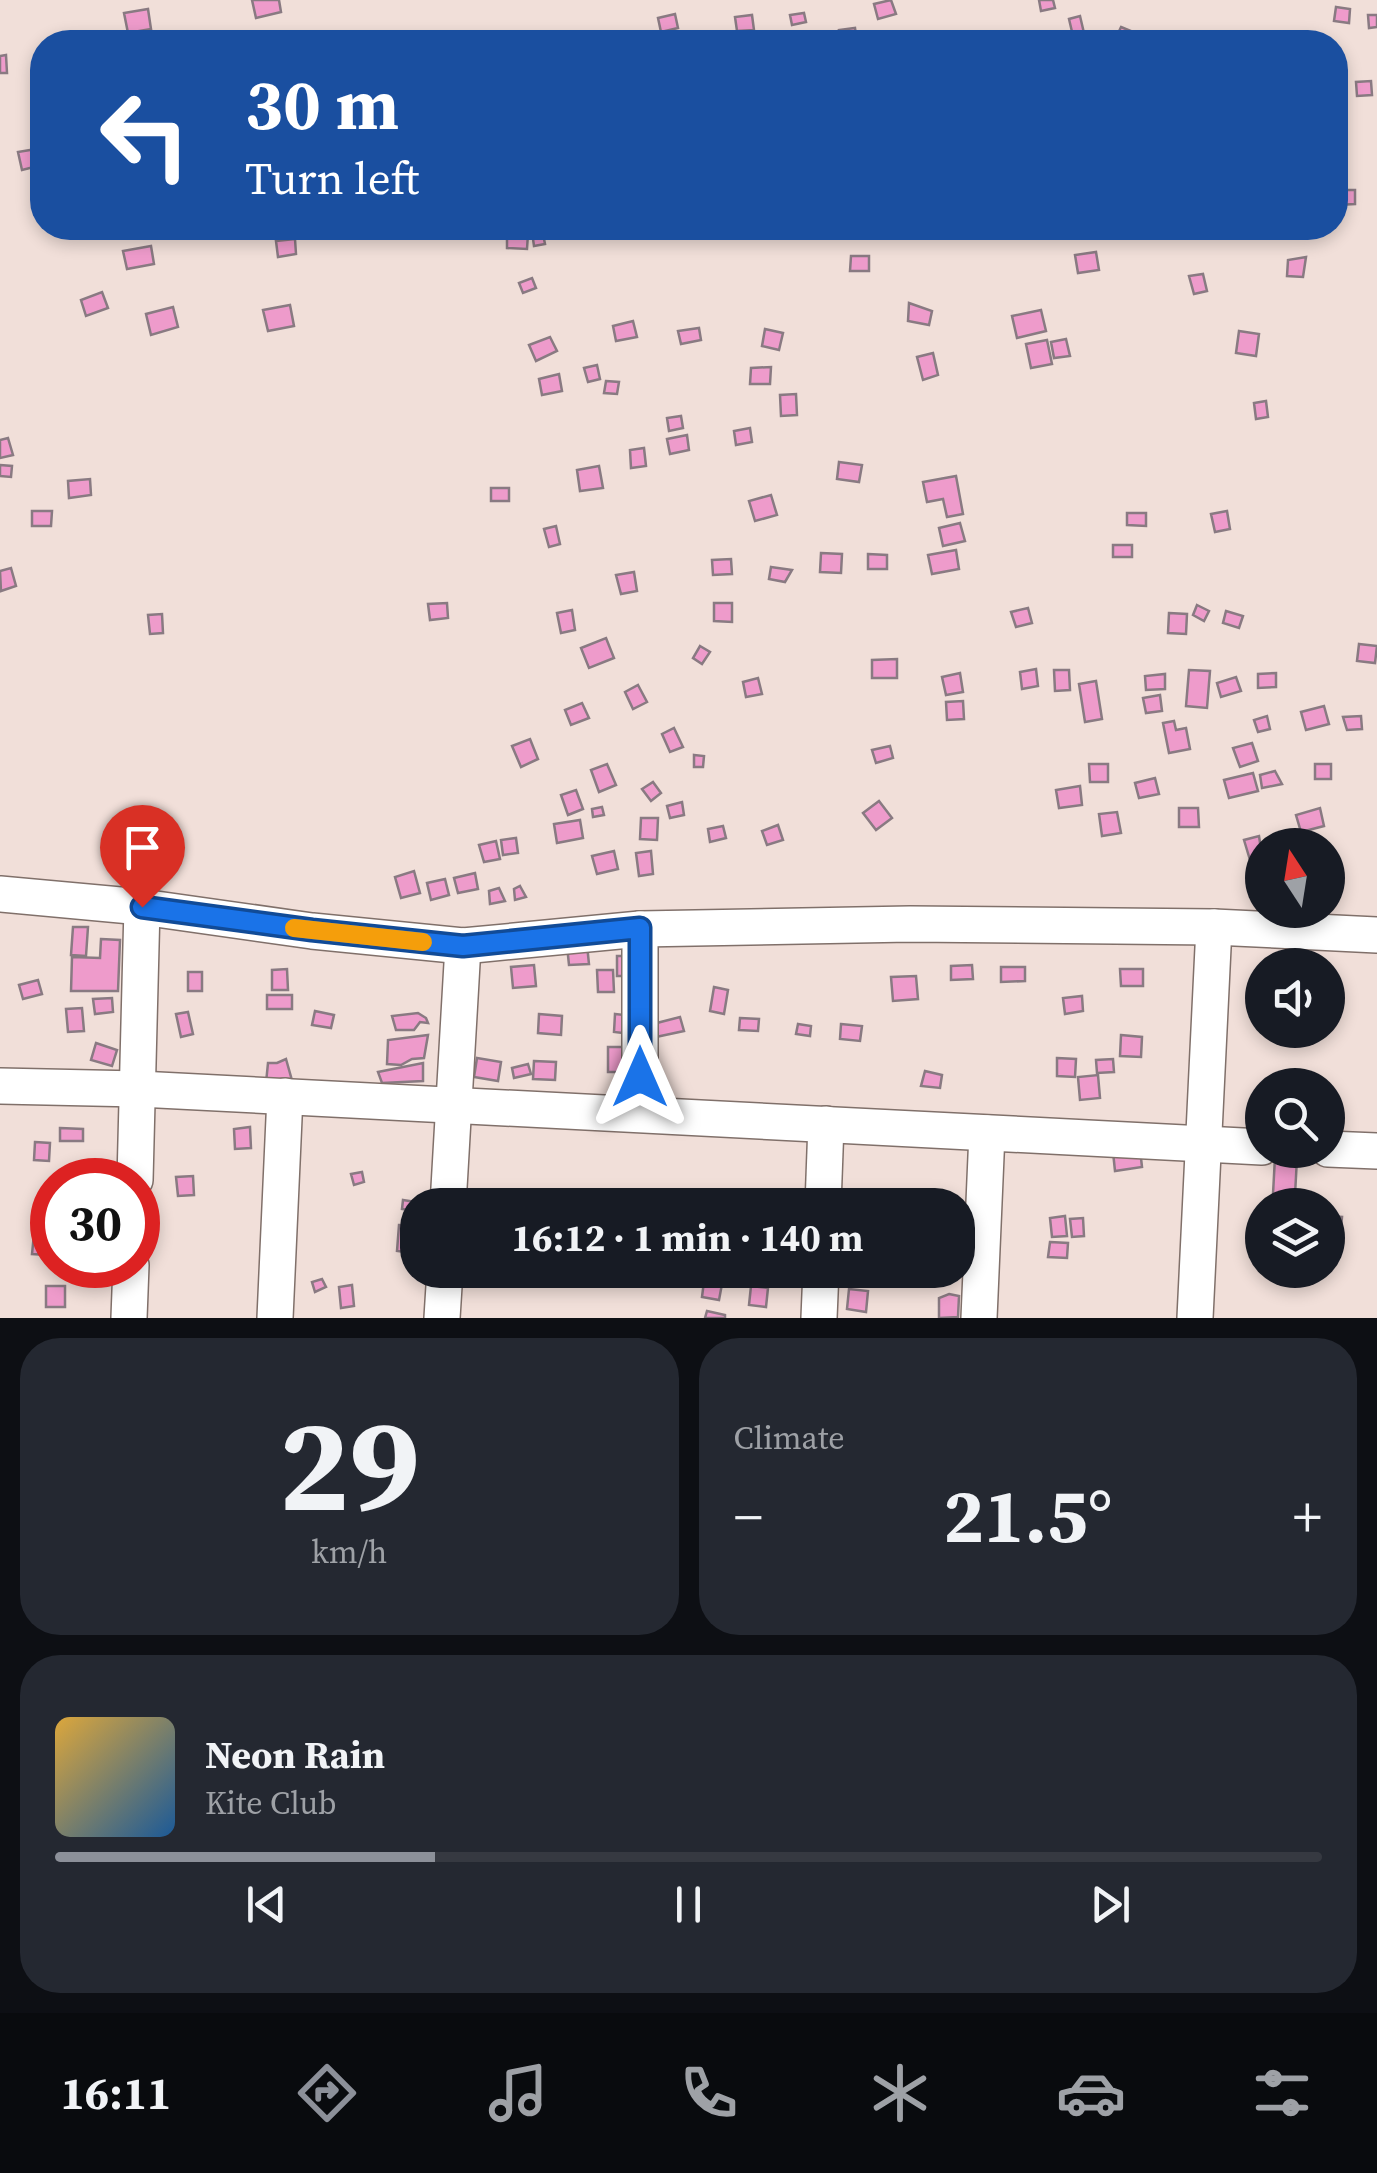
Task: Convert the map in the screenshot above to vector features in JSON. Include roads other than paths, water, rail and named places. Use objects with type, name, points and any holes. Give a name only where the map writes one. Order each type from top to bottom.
[{"type":"street","points":[[0,894],[463,946],[640,928],[910,924],[1214,926],[1377,936]]},
{"type":"street","points":[[136,1158],[142,907]]},
{"type":"street","points":[[1194,1318],[1214,926]]},
{"type":"street","points":[[640,928],[640,1114]]},
{"type":"street","points":[[449,1188],[463,946]]},
{"type":"street","points":[[0,1086],[286,1096],[1245,1145]]},
{"type":"street","points":[[275,1318],[286,1096]]},
{"type":"street","points":[[824,1188],[826,1124]]},
{"type":"street","points":[[979,1318],[987,1133]]},
{"type":"street","points":[[1345,1150],[1377,1151]]},
{"type":"street","points":[[129,1318],[130,1288]]},
{"type":"street","points":[[442,1318],[443,1288]]},
{"type":"street","points":[[819,1318],[820,1288]]}]
